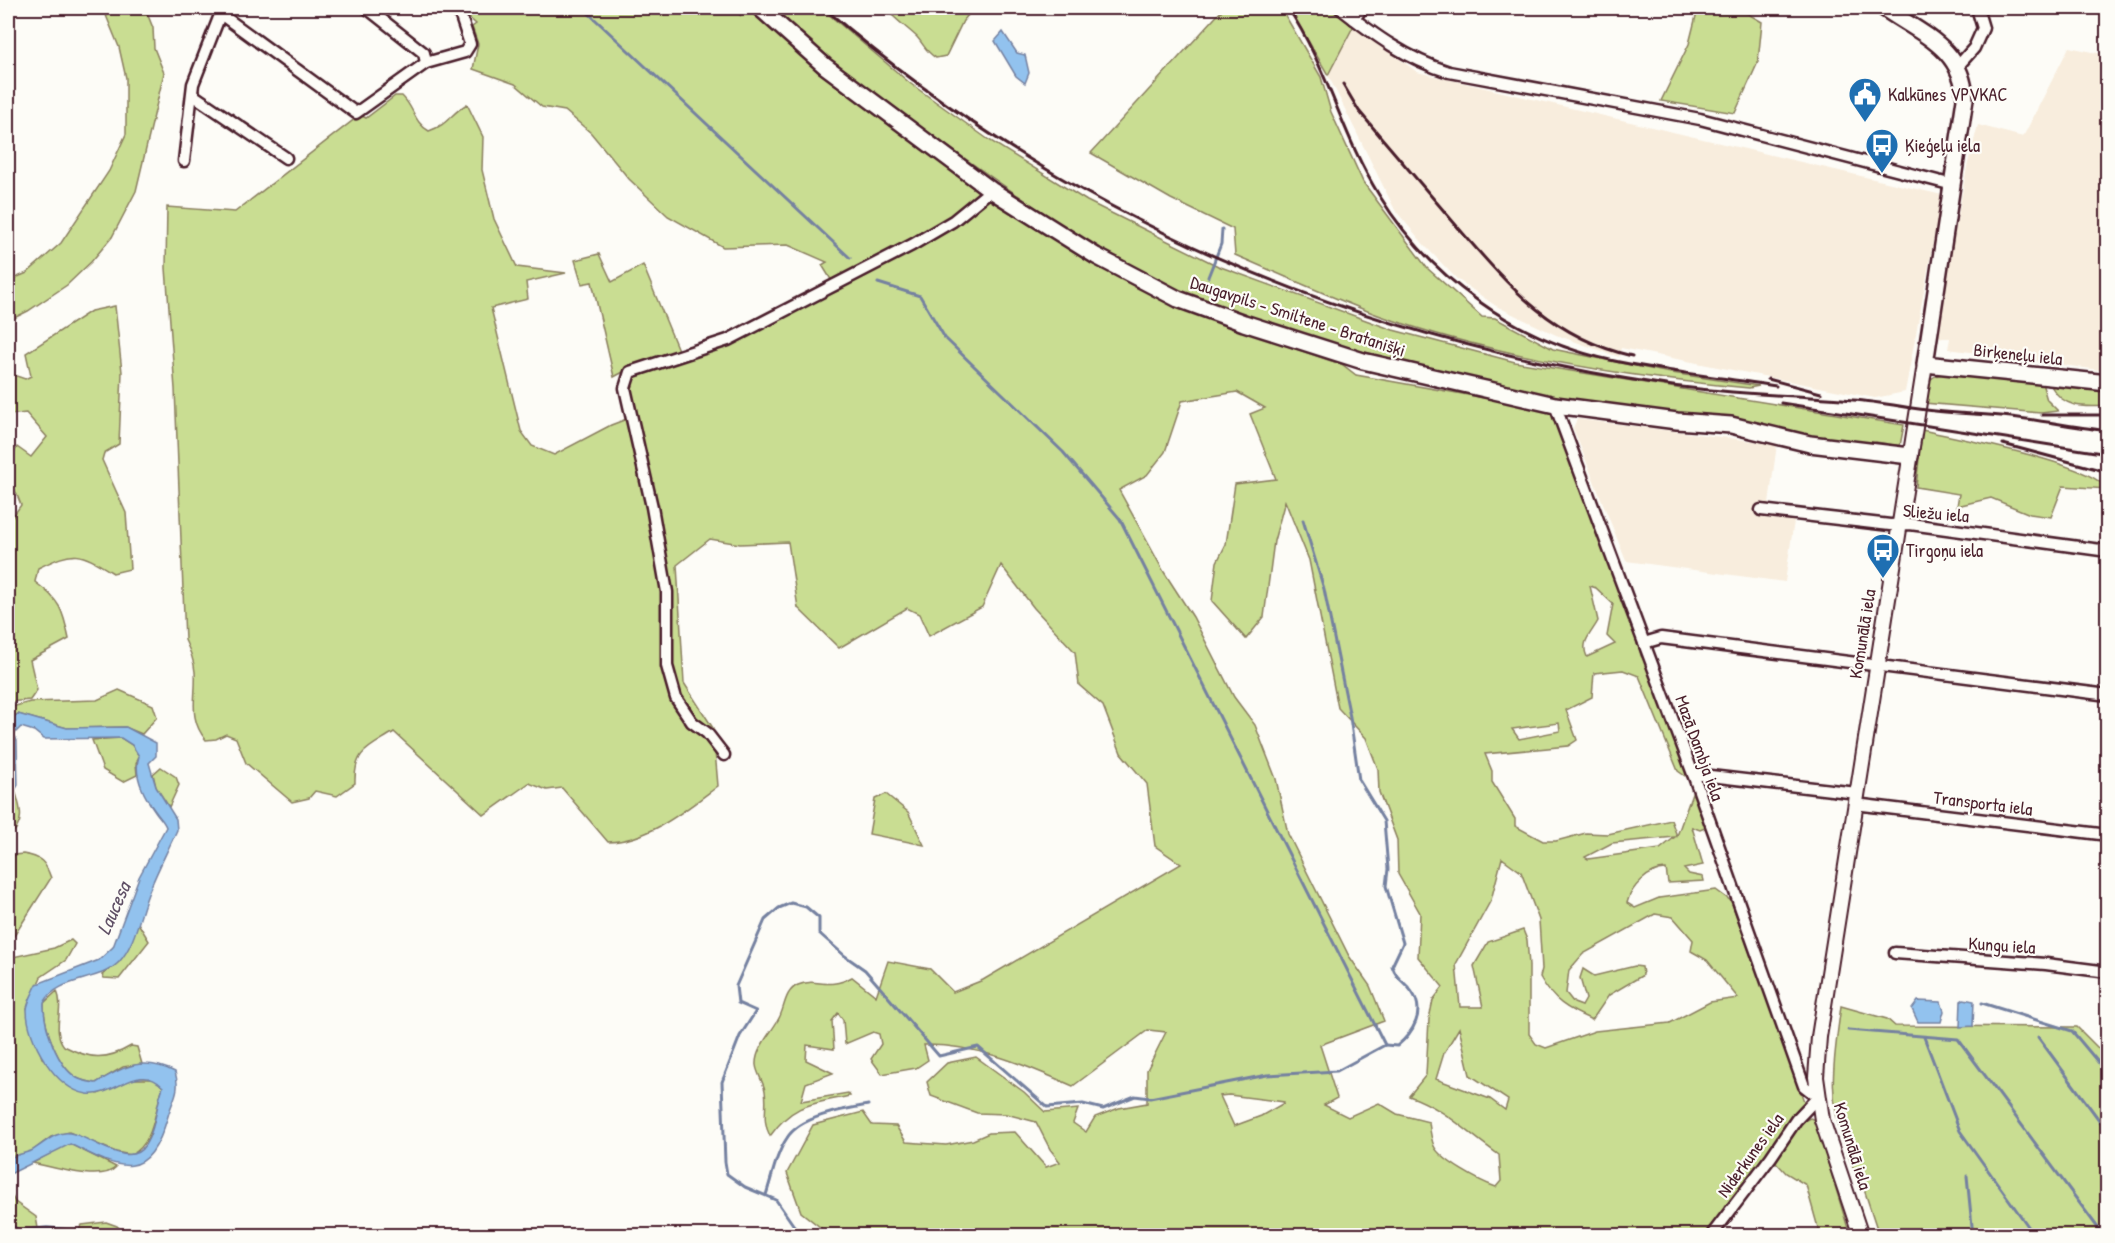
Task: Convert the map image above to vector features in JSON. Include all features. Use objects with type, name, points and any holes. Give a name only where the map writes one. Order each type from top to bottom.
[{"type":"main road","name":"Daugavpils - Smiltene - Bratanišķi","points":[[760,8],[825,66],[992,190],[1096,256],[1178,299],[1363,361],[1555,405],[1677,422],[1731,425],[1810,444],[1910,456]]},
{"type":"main road","points":[[1884,8],[1940,45],[1958,66]]},
{"type":"main road","name":"Komunālā iela","points":[[1925,364],[1965,99],[1964,81],[1958,66]]},
{"type":"main road","name":"Birķeneļu iela","points":[[1925,364],[2108,383]]},
{"type":"street","points":[[367,8],[424,53],[426,63]]},
{"type":"street","points":[[222,9],[226,18],[356,113],[426,63],[465,51],[470,44],[458,8]]},
{"type":"street","points":[[1340,8],[1390,46],[1429,66],[1449,72],[1700,120],[1953,185]]},
{"type":"street","points":[[1354,19],[1362,8]]},
{"type":"street","points":[[1958,66],[1974,48],[1983,28],[1977,8]]},
{"type":"street","points":[[184,161],[193,84],[222,9]]},
{"type":"street","points":[[193,95],[286,158]]},
{"type":"street","points":[[724,755],[707,733],[692,722],[676,698],[667,666],[667,592],[652,507],[631,423],[626,388],[630,372],[728,340],[912,245],[953,221],[992,190]]},
{"type":"street","name":"Komunālā iela","points":[[1861,1236],[1822,1120],[1818,1097],[1819,1038],[1925,364]]},
{"type":"street","name":"Mazā Dambja iela","points":[[1555,405],[1693,774],[1804,1086],[1818,1097]]},
{"type":"street","name":"Sliežu iela","points":[[1761,510],[1898,525],[1910,524],[2108,551]]},
{"type":"street","points":[[1644,642],[1661,638],[2108,695]]},
{"type":"street","name":"Transporta iela","points":[[1693,774],[2108,835]]},
{"type":"street","name":"Kungu iela","points":[[1894,953],[2046,964],[2108,972]]},
{"type":"street","name":"Niderkunes iela","points":[[1711,1236],[1796,1120],[1818,1097]]},
{"type":"shaded area","points":[[1354,25],[1417,72],[1942,195],[1905,392],[1875,398],[1621,348],[1619,357],[1556,335],[1496,306],[1457,279],[1395,210],[1328,75]]},
{"type":"shaded area","points":[[2069,47],[2107,55],[2107,371],[1948,349],[1950,338],[1942,338],[1936,333],[1967,167],[1978,125],[2023,137]]},
{"type":"shaded area","points":[[1577,419],[1777,444],[1767,518],[1794,521],[1785,582],[1626,561],[1573,428]]},
{"type":"green space","points":[[103,8],[145,8],[153,28],[154,48],[164,73],[136,191],[112,237],[91,262],[67,285],[28,311],[8,321],[8,281],[27,273],[61,243],[109,171],[126,134],[126,78],[119,47]]},
{"type":"green space","points":[[460,8],[732,8],[741,16],[734,8],[750,8],[816,68],[1036,225],[1237,329],[1343,365],[1356,375],[1543,409],[1553,415],[1638,642],[1641,656],[1646,661],[1689,774],[1685,776],[1678,771],[1639,676],[1623,670],[1594,673],[1592,697],[1566,710],[1577,740],[1568,746],[1485,754],[1492,771],[1492,782],[1515,819],[1515,826],[1543,841],[1556,841],[1586,833],[1608,834],[1671,820],[1677,836],[1694,788],[1707,827],[1700,830],[1692,827],[1703,865],[1684,869],[1689,874],[1703,877],[1704,881],[1668,883],[1666,869],[1653,872],[1637,885],[1627,903],[1635,908],[1659,898],[1716,890],[1731,901],[1805,1104],[1704,1235],[830,1235],[801,1212],[787,1173],[813,1125],[863,1112],[872,1125],[896,1126],[906,1142],[946,1145],[973,1140],[989,1133],[1015,1132],[1046,1167],[1060,1162],[1050,1149],[1036,1122],[1006,1114],[977,1113],[931,1096],[927,1082],[947,1063],[976,1057],[1024,1092],[1045,1112],[1078,1109],[1073,1123],[1086,1132],[1095,1117],[1119,1108],[1147,1103],[1147,1070],[1166,1032],[1148,1030],[1073,1086],[1000,1057],[944,1046],[924,1045],[928,1060],[916,1068],[882,1074],[871,1059],[881,1044],[879,1034],[873,1032],[845,1044],[843,1020],[838,1013],[832,1021],[834,1049],[807,1045],[806,1060],[833,1073],[806,1083],[801,1101],[848,1093],[850,1096],[804,1107],[787,1117],[770,1136],[767,1130],[765,1091],[756,1059],[793,988],[811,982],[836,983],[852,977],[876,996],[888,961],[930,969],[953,992],[983,980],[1181,864],[1155,846],[1147,784],[1121,753],[1103,706],[1079,685],[1075,652],[1034,608],[1001,565],[982,607],[929,636],[919,614],[907,608],[839,648],[798,608],[788,542],[740,544],[710,539],[677,565],[684,683],[713,728],[718,786],[653,830],[623,840],[608,842],[562,788],[547,790],[529,783],[484,815],[394,732],[365,751],[357,763],[355,783],[337,796],[315,791],[309,798],[292,802],[246,763],[236,738],[226,734],[216,739],[206,740],[200,732],[195,715],[194,668],[185,640],[175,389],[166,268],[167,207],[235,212],[360,115],[366,118],[395,96],[402,96],[420,124],[429,131],[441,125],[467,104],[483,137],[482,170],[494,219],[517,267],[566,273],[526,282],[528,299],[491,308],[521,431],[532,446],[554,455],[611,425],[632,417],[631,389],[639,373],[838,291],[822,265],[827,262],[788,245],[723,247],[668,216],[629,179],[591,133],[565,111],[542,107],[515,84],[473,69],[478,44],[472,27],[476,24]],"holes":[[[1237,392],[1265,408],[1250,414],[1276,479],[1235,484],[1226,544],[1217,562],[1212,601],[1246,639],[1264,617],[1274,541],[1285,501],[1309,560],[1338,708],[1366,738],[1378,769],[1379,792],[1397,840],[1398,874],[1420,913],[1418,957],[1443,987],[1433,1000],[1429,1019],[1426,1075],[1409,1096],[1445,1114],[1499,1155],[1501,1181],[1496,1187],[1444,1158],[1434,1146],[1429,1122],[1397,1114],[1379,1103],[1348,1117],[1324,1105],[1337,1098],[1320,1045],[1384,1021],[1370,986],[1349,956],[1288,834],[1276,779],[1255,725],[1234,697],[1193,617],[1164,572],[1119,490],[1147,475],[1165,452],[1182,401]],[[1590,586],[1596,588],[1613,604],[1607,636],[1615,644],[1587,657],[1586,642],[1598,621]],[[1559,723],[1560,731],[1519,739],[1512,729]],[[1675,837],[1660,849],[1588,859],[1585,857],[1612,843]],[[1502,858],[1521,872],[1539,920],[1542,969],[1540,977],[1550,992],[1568,1008],[1592,1020],[1609,995],[1643,975],[1642,967],[1635,966],[1594,976],[1583,969],[1580,978],[1586,999],[1582,1006],[1574,1003],[1566,993],[1569,970],[1583,954],[1655,914],[1673,917],[1693,940],[1691,951],[1707,960],[1738,998],[1710,1002],[1670,1023],[1595,1031],[1546,1048],[1536,1044],[1529,1034],[1529,965],[1527,940],[1523,930],[1488,942],[1474,966],[1483,1007],[1460,1007],[1456,964],[1491,900]],[[1459,1028],[1470,1075],[1508,1100],[1505,1110],[1490,1099],[1436,1079],[1444,1053]],[[1229,1095],[1284,1102],[1261,1116],[1234,1126],[1220,1096]]]},
{"type":"green space","points":[[766,8],[821,8],[911,84],[989,140],[1087,201],[1218,266],[1393,330],[1515,362],[1904,425],[1900,446],[1876,442],[1868,445],[1736,427],[1538,393],[1472,379],[1343,346],[1244,316],[1196,298],[1149,276],[1052,218],[886,102]]},
{"type":"green space","points":[[885,8],[974,8],[963,21],[946,56],[936,58]]},
{"type":"green space","points":[[1224,8],[1281,8],[1321,77],[1331,112],[1363,182],[1427,268],[1482,317],[1495,318],[1553,349],[1665,372],[1759,386],[1749,388],[1655,378],[1561,363],[1468,343],[1378,315],[1235,255],[1233,229],[1171,199],[1091,153]]},
{"type":"green space","points":[[1289,8],[1332,8],[1354,25],[1328,75]]},
{"type":"green space","points":[[1698,8],[1738,8],[1762,22],[1758,62],[1735,113],[1661,101],[1689,44]]},
{"type":"green space","points":[[599,254],[612,282],[643,265],[678,350],[636,365],[614,377],[592,282],[582,284],[575,260]]},
{"type":"green space","points":[[115,306],[122,372],[119,444],[104,453],[102,460],[126,513],[130,569],[113,573],[92,560],[76,556],[60,558],[38,568],[35,582],[50,594],[59,606],[69,639],[30,660],[37,690],[30,700],[8,702],[8,523],[21,505],[9,476],[9,464],[17,447],[31,457],[47,437],[26,413],[8,415],[8,373],[25,379],[31,376],[26,353],[91,311]]},
{"type":"green space","points":[[1954,372],[2042,383],[2047,400],[2058,411],[2041,413],[1924,403],[1931,379]]},
{"type":"green space","points":[[2051,386],[2107,390],[2107,406],[2083,406],[2068,403],[2056,394]]},
{"type":"green space","points":[[1922,430],[2051,461],[2096,479],[2107,489],[2063,486],[2051,517],[2030,514],[1991,498],[1957,506],[1959,494],[1916,487]]},
{"type":"green space","points":[[119,690],[153,705],[157,717],[142,734],[125,727],[67,728],[18,714],[8,720],[8,708],[30,702],[97,700]]},
{"type":"green space","points":[[121,738],[132,745],[139,756],[136,764],[137,775],[123,782],[103,770],[92,740]]},
{"type":"green space","points":[[161,767],[176,777],[179,785],[169,807],[156,787],[153,774]]},
{"type":"green space","points":[[15,790],[20,821],[18,827],[8,837],[8,792]]},
{"type":"green space","points":[[886,794],[908,812],[924,845],[869,834],[875,799]]},
{"type":"green space","points":[[23,854],[42,861],[51,878],[14,936],[8,934],[8,863],[14,855]]},
{"type":"green space","points":[[138,923],[149,941],[119,979],[104,978],[102,975],[120,961]]},
{"type":"green space","points":[[71,940],[75,944],[66,960],[41,977],[27,1008],[42,1058],[98,1094],[131,1079],[155,1079],[163,1087],[153,1125],[145,1143],[131,1155],[116,1152],[69,1132],[51,1137],[32,1151],[8,1159],[8,958],[54,948]]},
{"type":"green space","points":[[57,991],[60,1005],[58,1026],[60,1040],[64,1046],[90,1056],[105,1056],[131,1046],[137,1047],[142,1064],[123,1067],[96,1083],[79,1079],[70,1072],[53,1045],[44,1012],[44,1003]]},
{"type":"green space","points":[[1841,1006],[1887,1019],[1895,1026],[2077,1027],[2107,1057],[2107,1235],[1879,1235],[1860,1177],[1850,1160],[1836,1111],[1833,1078]]},
{"type":"green space","points":[[1810,1118],[1815,1120],[1850,1235],[1820,1235],[1806,1185],[1786,1173],[1774,1160],[1799,1123]]},
{"type":"green space","points":[[70,1144],[116,1167],[109,1172],[89,1174],[33,1163],[62,1146]]},
{"type":"green space","points":[[8,1189],[15,1202],[36,1217],[38,1228],[20,1230],[8,1223]]},
{"type":"green space","points":[[106,1222],[117,1226],[126,1235],[78,1231],[82,1225]]},
{"type":"water","points":[[1003,32],[1017,53],[1025,55],[1029,73],[1025,83],[1016,76],[995,41]]},
{"type":"water","points":[[18,714],[67,728],[126,727],[156,743],[156,756],[149,763],[156,787],[176,819],[177,830],[146,898],[134,937],[125,955],[111,969],[59,988],[50,994],[44,1003],[46,1023],[53,1045],[63,1064],[77,1078],[96,1083],[125,1068],[143,1064],[164,1067],[175,1072],[177,1090],[160,1138],[152,1153],[142,1162],[131,1165],[104,1160],[70,1144],[8,1175],[8,1159],[33,1150],[55,1136],[65,1133],[79,1135],[120,1153],[129,1155],[138,1152],[149,1138],[163,1087],[154,1080],[145,1078],[126,1082],[97,1094],[75,1090],[54,1073],[32,1035],[27,1007],[37,984],[99,960],[113,947],[139,877],[166,827],[147,799],[141,785],[137,770],[139,756],[132,745],[121,738],[44,739],[34,731],[21,727],[14,734],[17,741],[18,785],[15,790],[8,792],[8,720]]},
{"type":"water","points":[[1964,999],[1974,1001],[1973,1026],[1960,1027],[1961,1001]]},
{"type":"water","points":[[1918,1001],[1941,1002],[1944,1011],[1941,1022],[1918,1022],[1912,1009]]},
{"type":"water","points":[[8,1223],[20,1230],[47,1227],[102,1232],[108,1235],[8,1235]]},
{"type":"waterway","points":[[583,8],[850,258]]},
{"type":"waterway","points":[[1208,277],[1221,244],[1222,229]]},
{"type":"waterway","points":[[801,1236],[776,1200],[745,1187],[727,1174],[722,1082],[740,1036],[756,1011],[738,1003],[736,986],[765,920],[779,908],[791,903],[806,907],[819,918],[819,933],[865,970],[939,1056],[978,1047],[1047,1107],[1083,1104],[1103,1109],[1135,1096],[1150,1098],[1267,1075],[1337,1071],[1385,1045],[1120,519],[1063,452],[945,338],[920,296],[878,283]]},
{"type":"waterway","points":[[1303,520],[1324,589],[1350,717],[1359,780],[1384,821],[1388,869],[1386,886],[1403,943],[1392,966],[1396,975],[1412,992],[1418,1007],[1416,1022],[1408,1035],[1397,1046],[1385,1045]]},
{"type":"waterway","points":[[1982,1003],[2072,1031],[2108,1074]]},
{"type":"waterway","points":[[1848,1030],[1958,1039],[2104,1236]]},
{"type":"waterway","points":[[1924,1037],[1960,1131],[2035,1236]]},
{"type":"waterway","points":[[2038,1037],[2108,1132]]},
{"type":"waterway","points":[[766,1195],[780,1151],[793,1130],[812,1119],[868,1105]]},
{"type":"waterway","points":[[1967,1176],[1973,1236]]},
{"type":"railway","points":[[824,8],[916,82],[1013,149],[1113,207],[1218,258],[1325,301],[1436,336],[1550,364],[1666,385],[1863,401],[1935,411],[2011,417],[2108,431]]},
{"type":"railway","points":[[1288,8],[1302,30],[1355,149],[1379,195],[1423,253],[1478,301],[1541,337],[1610,360],[1776,386]]},
{"type":"railway","points":[[1343,84],[1359,111],[1480,252],[1517,291],[1557,324],[1579,337],[1604,348],[1632,356]]},
{"type":"railway","points":[[1768,379],[1821,393]]},
{"type":"railway","points":[[1781,403],[2108,454]]},
{"type":"railway","points":[[2042,415],[2108,415]]},
{"type":"railway","points":[[2003,444],[2108,472]]},
{"type":"place","name":"Kalkūnes VPVKAC","points":[[1865,123]]},
{"type":"place","name":"Ķieģeļu iela","points":[[1882,174]]},
{"type":"place","name":"Tirgoņu iela","points":[[1883,579]]},
{"type":"water label","name":"Laucesa","points":[[113,908]]}]
